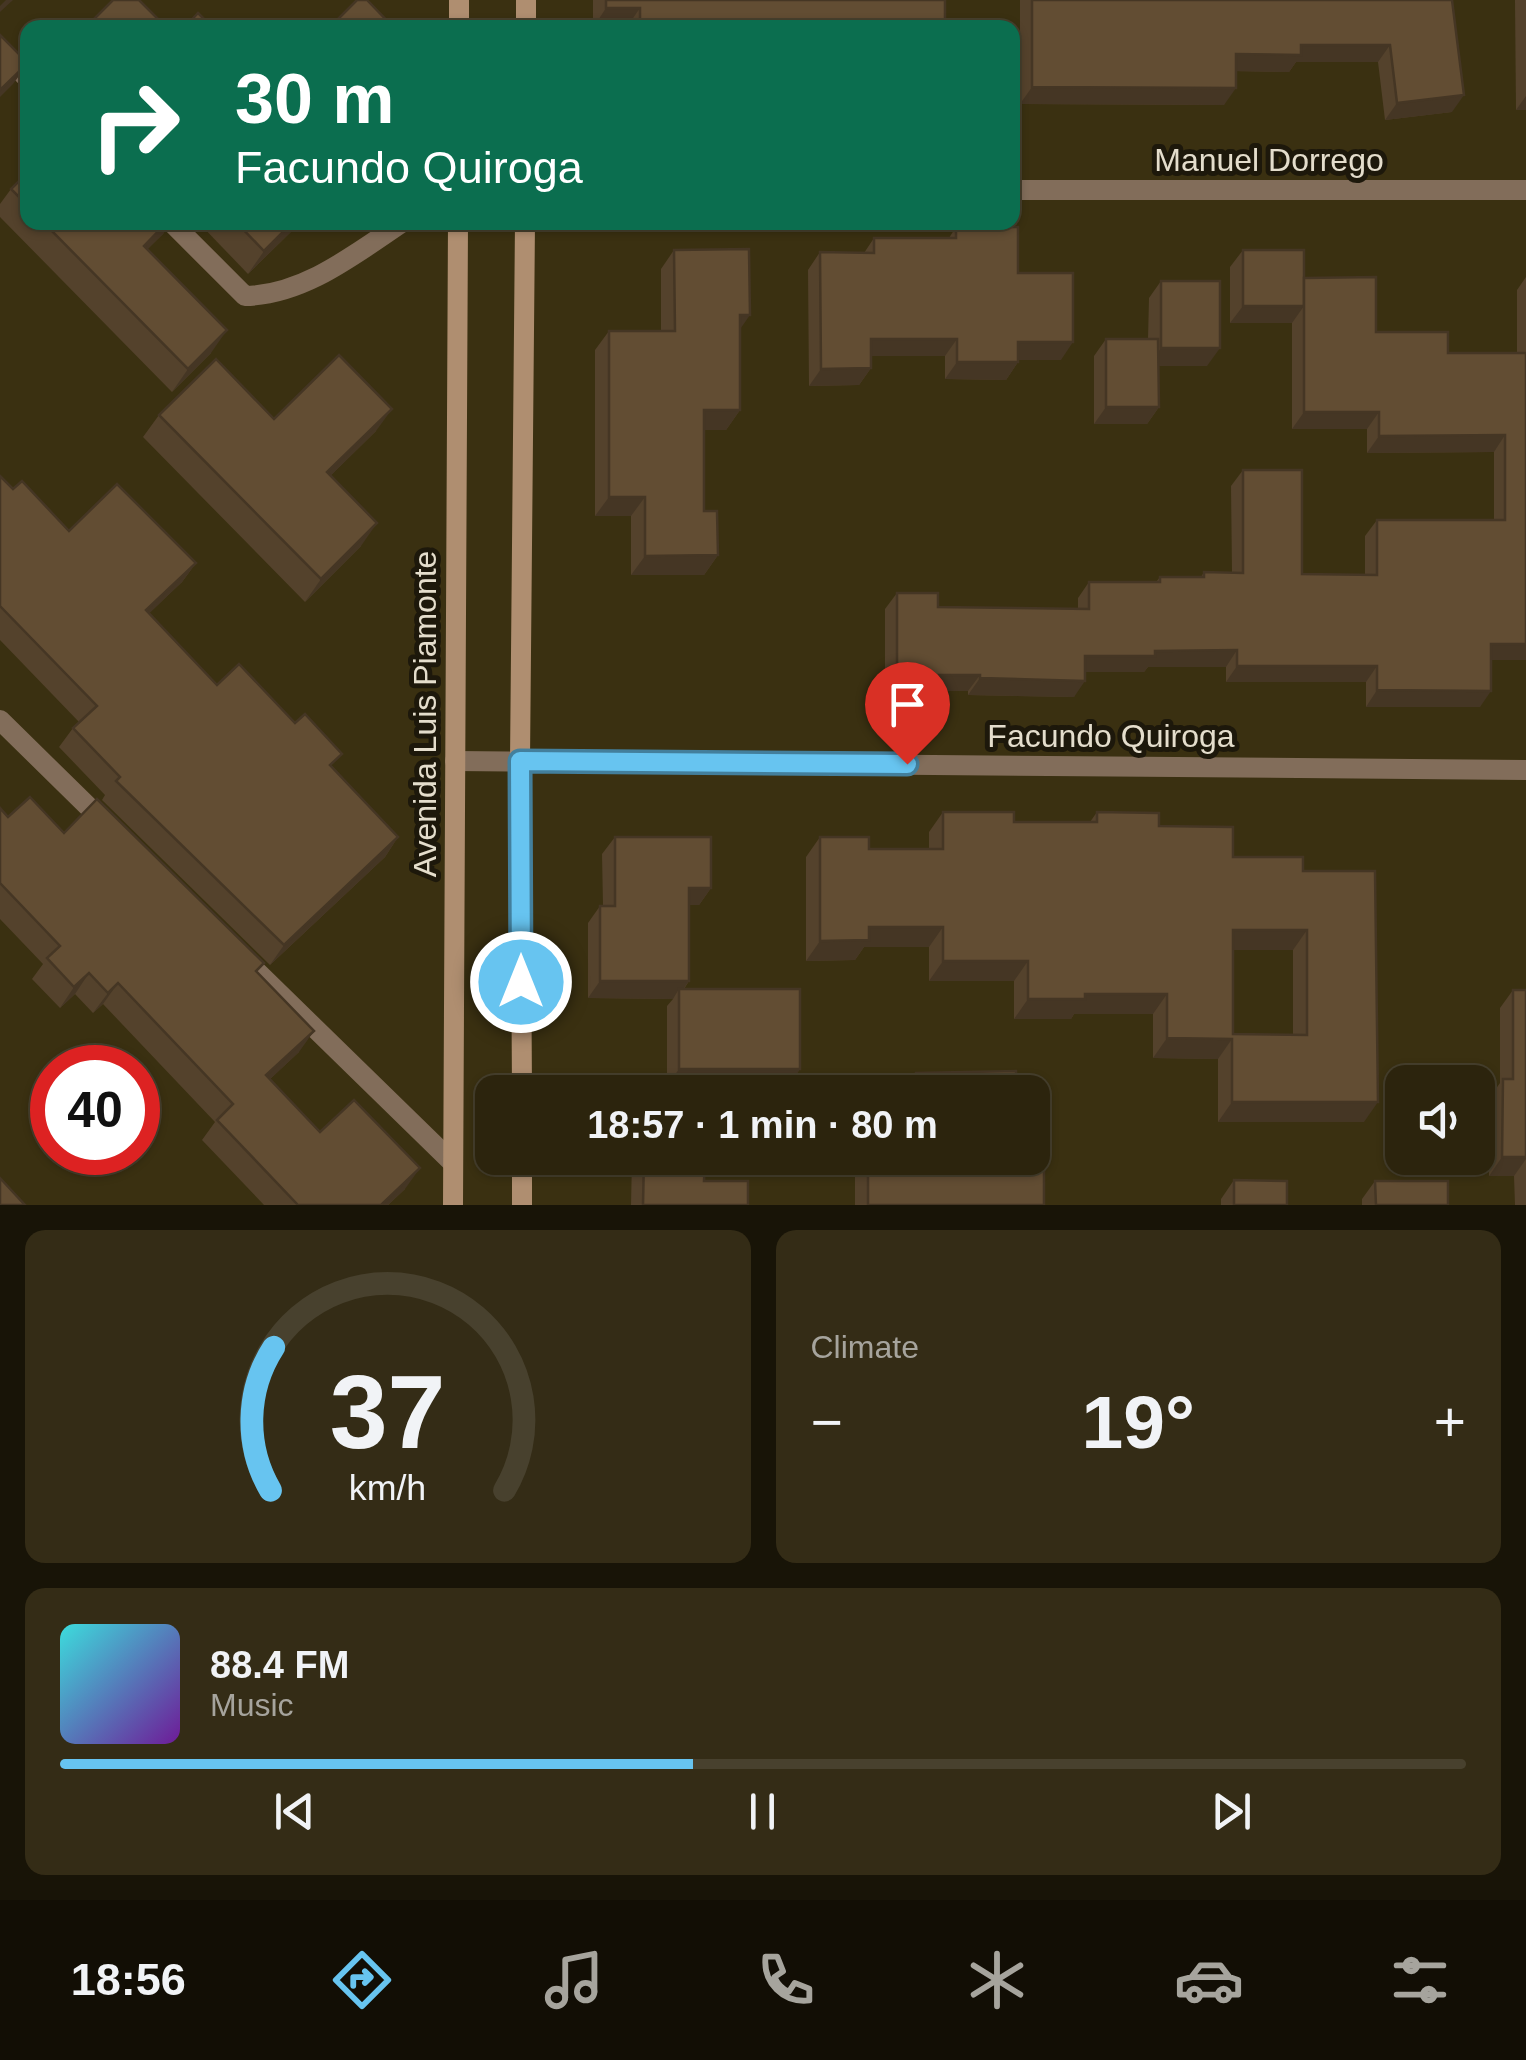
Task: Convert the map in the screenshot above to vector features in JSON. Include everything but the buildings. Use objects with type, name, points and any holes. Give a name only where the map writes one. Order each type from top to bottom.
[{"type":"street","points":[[0,51],[20,70]]},
{"type":"street","name":"Manuel Dorrego","points":[[1020,190],[1526,190]]},
{"type":"street","points":[[180,230],[245,296],[270,296],[334,268],[391,230]]},
{"type":"street","name":"Avenida Luis Piamonte","points":[[453,1205],[458,230]]},
{"type":"street","points":[[522,1075],[520,761],[525,230]]},
{"type":"street","points":[[0,720],[128,845]]},
{"type":"street","name":"Facundo Quiroga","points":[[455,761],[1526,770]]},
{"type":"street","points":[[226,942],[453,1164]]},
{"type":"street","points":[[522,1175],[522,1205]]},
{"type":"route","points":[[521,982],[520,761],[907,764]]}]
